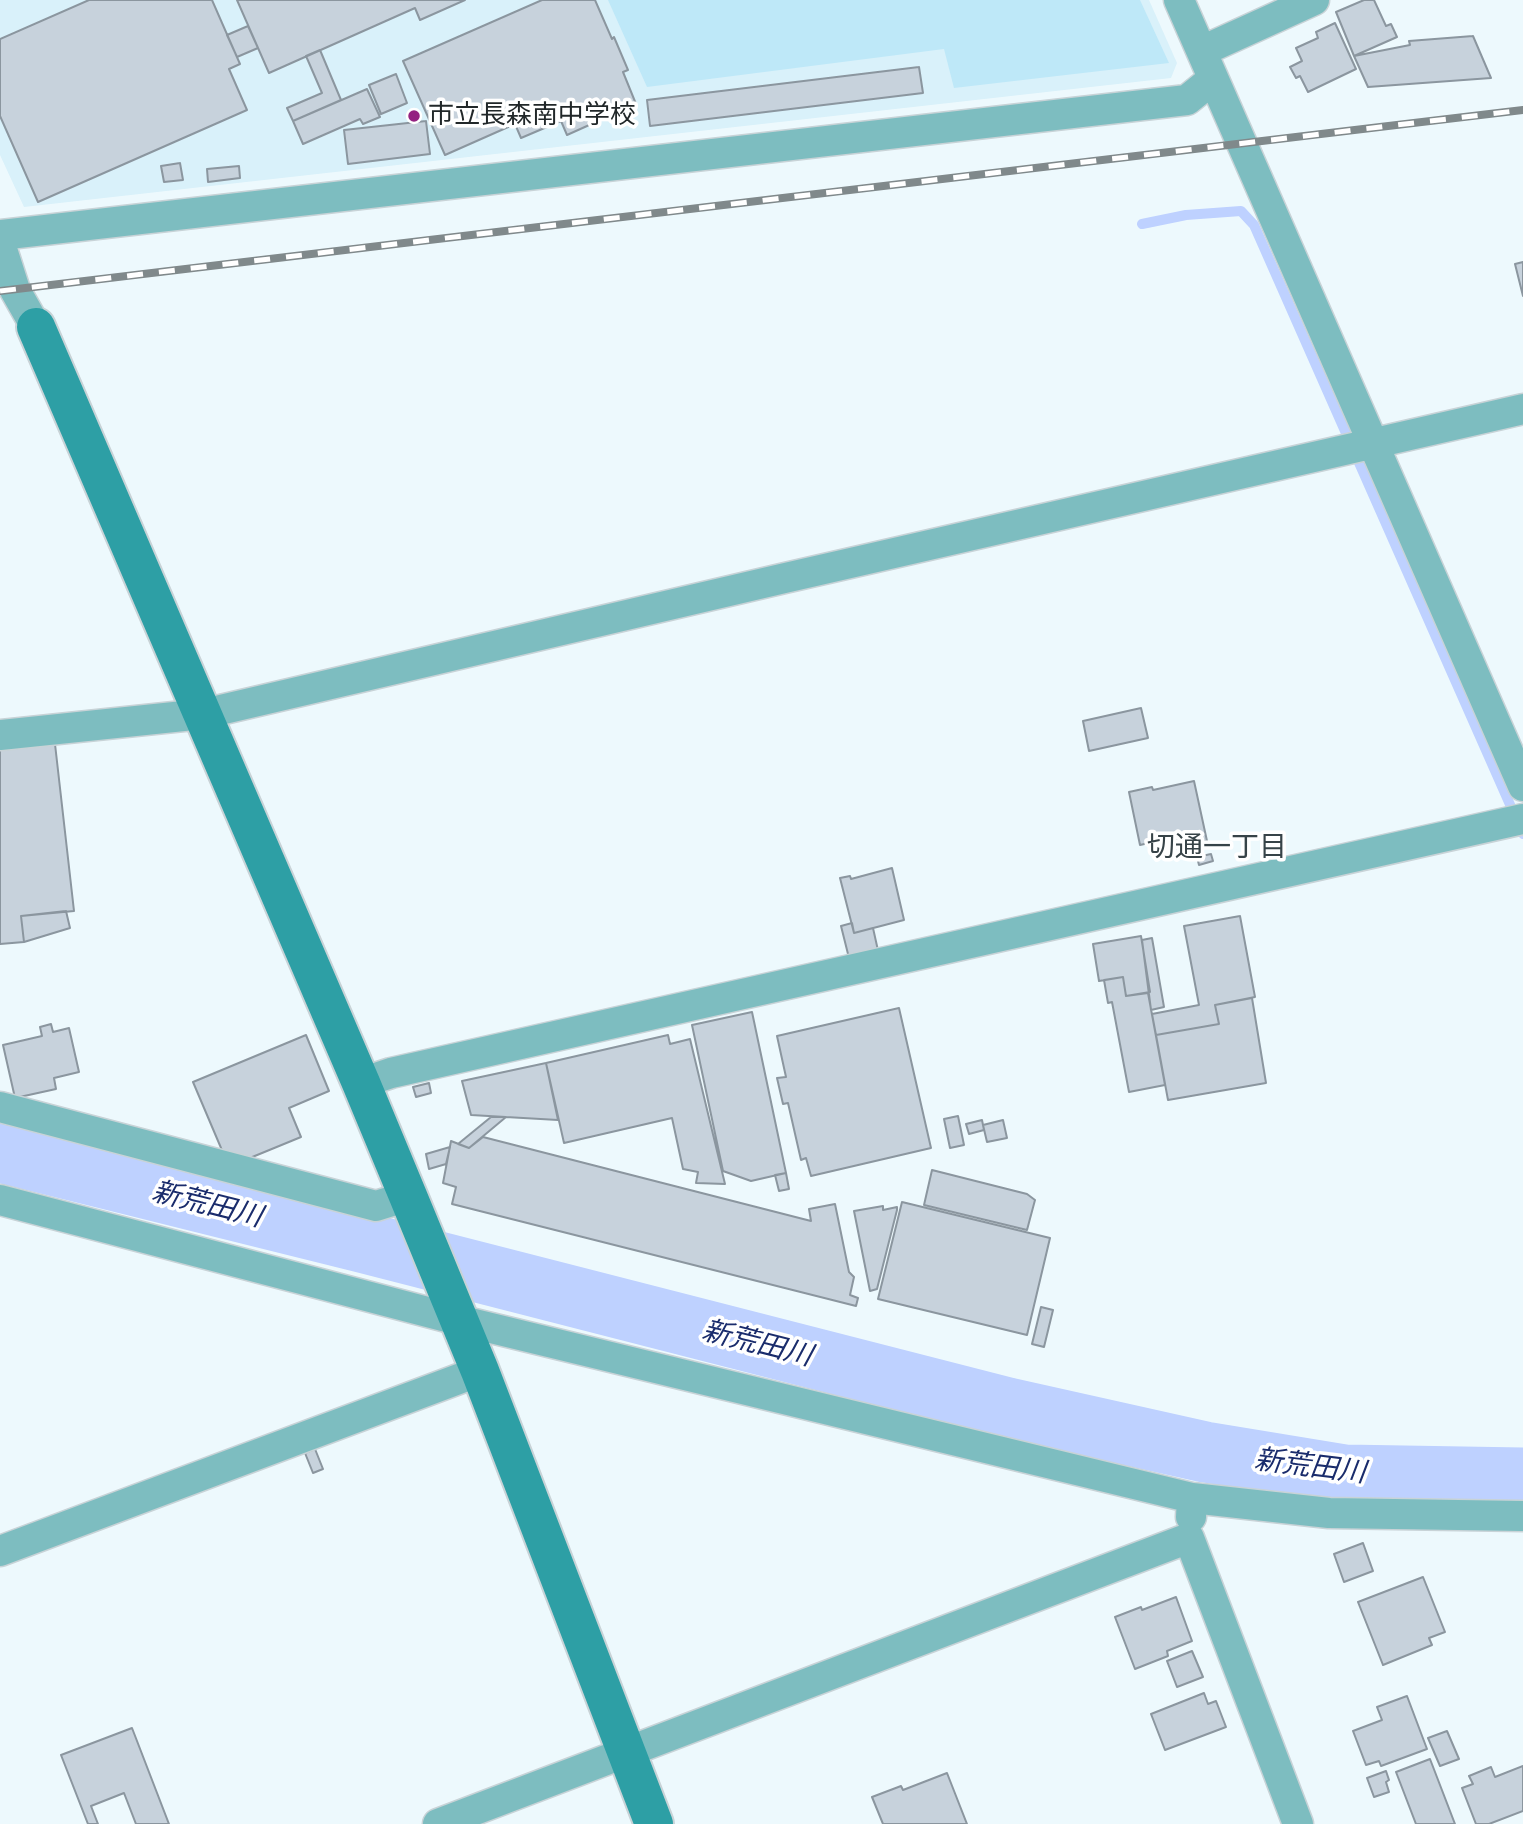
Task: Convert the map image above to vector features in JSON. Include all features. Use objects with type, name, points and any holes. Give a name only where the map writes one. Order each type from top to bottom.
[{"type":"street","points":[[1178,0],[1523,786]]},
{"type":"street","points":[[1202,51],[1314,0]]},
{"type":"street","points":[[0,235],[1187,100],[1213,79]]},
{"type":"street","points":[[0,243],[15,290],[36,327],[413,1208],[480,1371],[654,1824]]},
{"type":"street","points":[[0,735],[203,714],[1523,409]]},
{"type":"street","points":[[361,1083],[405,1070],[1523,819]]},
{"type":"street","points":[[0,1107],[376,1206],[413,1208]]},
{"type":"street","points":[[0,1200],[454,1311],[1192,1498],[1329,1513],[1523,1516]]},
{"type":"street","points":[[0,1551],[480,1371]]},
{"type":"street","points":[[1192,1498],[1189,1538],[1298,1824]]},
{"type":"street","points":[[438,1824],[1189,1538]]},
{"type":"shaded area","name":"市立長森南中学校","points":[[0,0],[1149,0],[1177,63],[1171,78],[24,207],[0,155]]},
{"type":"shaded area","points":[[608,0],[1140,0],[1169,63],[954,88],[944,49],[647,87]]},
{"type":"building","points":[[89,0],[212,0],[240,64],[229,69],[247,110],[38,202],[0,116],[0,39]]},
{"type":"building","points":[[237,0],[465,0],[420,20],[415,8],[269,73]]},
{"type":"building","points":[[542,0],[595,0],[628,70],[623,72],[636,104],[567,135],[561,121],[521,138],[515,124],[445,155],[403,61]]},
{"type":"building","points":[[1364,0],[1374,0],[1386,26],[1391,24],[1397,37],[1354,56],[1336,12]]},
{"type":"building","points":[[1335,23],[1356,69],[1308,92],[1300,76],[1296,78],[1290,67],[1302,61],[1296,48],[1318,38],[1316,32]]},
{"type":"building","points":[[248,26],[258,48],[237,57],[227,35]]},
{"type":"building","points":[[1473,36],[1491,78],[1368,87],[1354,56],[1410,45],[1409,41]]},
{"type":"building","points":[[320,50],[341,100],[293,121],[287,108],[322,93],[306,56]]},
{"type":"building","points":[[919,67],[923,93],[650,126],[647,100]]},
{"type":"building","points":[[396,74],[407,103],[381,114],[369,85]]},
{"type":"building","points":[[367,89],[380,117],[363,124],[360,119],[303,144],[293,121]]},
{"type":"building","points":[[426,121],[430,154],[348,164],[344,130]]},
{"type":"building","points":[[180,163],[183,180],[164,182],[161,166]]},
{"type":"building","points":[[239,166],[240,178],[208,182],[207,169]]},
{"type":"building","points":[[1523,262],[1523,296],[1515,264]]},
{"type":"building","points":[[1141,708],[1148,738],[1089,751],[1083,721]]},
{"type":"building","points":[[55,744],[74,911],[21,916],[24,942],[0,944],[0,750]]},
{"type":"building","points":[[1194,781],[1207,841],[1173,849],[1171,838],[1140,845],[1129,792]]},
{"type":"building","points":[[1211,854],[1213,861],[1199,865],[1197,857]]},
{"type":"building","points":[[892,868],[904,920],[854,933],[840,878],[850,876],[851,879]]},
{"type":"building","points":[[66,911],[70,928],[24,942],[21,916]]},
{"type":"building","points":[[1240,916],[1255,997],[1215,1005],[1219,1024],[1156,1035],[1152,1014],[1199,1005],[1184,926]]},
{"type":"building","points":[[852,923],[854,933],[873,928],[879,955],[850,962],[841,926]]},
{"type":"building","points":[[1141,936],[1150,992],[1126,996],[1123,977],[1099,981],[1093,944]]},
{"type":"building","points":[[1152,938],[1164,1007],[1151,1010],[1142,940]]},
{"type":"building","points":[[1123,977],[1126,996],[1148,993],[1165,1085],[1129,1092],[1112,1002],[1108,1003],[1104,980]]},
{"type":"building","points":[[1252,998],[1266,1083],[1168,1100],[1156,1035],[1219,1024],[1215,1005]]},
{"type":"building","points":[[899,1008],[931,1148],[811,1176],[806,1158],[801,1160],[788,1103],[783,1104],[777,1078],[786,1077],[777,1036]]},
{"type":"building","points":[[752,1012],[786,1173],[751,1181],[723,1171],[692,1025]]},
{"type":"building","points":[[51,1024],[53,1032],[69,1028],[79,1072],[54,1078],[56,1089],[15,1098],[3,1045],[42,1036],[40,1027]]},
{"type":"building","points":[[306,1035],[329,1091],[289,1108],[301,1137],[245,1160],[224,1155],[193,1082]]},
{"type":"building","points":[[668,1035],[670,1044],[690,1039],[725,1184],[696,1183],[698,1172],[683,1169],[672,1118],[564,1143],[546,1063]]},
{"type":"building","points":[[546,1063],[558,1120],[471,1115],[462,1081]]},
{"type":"building","points":[[429,1083],[431,1093],[416,1097],[413,1087]]},
{"type":"building","points":[[958,1116],[964,1145],[950,1148],[944,1119]]},
{"type":"building","points":[[491,1117],[506,1117],[469,1148],[458,1144]]},
{"type":"building","points":[[982,1120],[984,1130],[969,1134],[966,1124]]},
{"type":"building","points":[[1003,1120],[1007,1138],[987,1142],[983,1125]]},
{"type":"building","points":[[483,1137],[811,1221],[809,1209],[835,1204],[849,1272],[854,1277],[850,1295],[858,1298],[856,1306],[452,1204],[456,1187],[443,1183],[451,1141],[469,1148]]},
{"type":"building","points":[[450,1147],[446,1164],[429,1169],[426,1154]]},
{"type":"building","points":[[932,1170],[1027,1194],[1035,1200],[1027,1230],[924,1205]]},
{"type":"building","points":[[786,1173],[789,1189],[779,1191],[775,1175]]},
{"type":"building","points":[[902,1202],[1050,1238],[1027,1335],[878,1299]]},
{"type":"building","points":[[883,1206],[883,1210],[897,1207],[897,1210],[877,1289],[870,1291],[854,1211]]},
{"type":"building","points":[[1041,1307],[1053,1310],[1044,1347],[1032,1344]]},
{"type":"building","points":[[315,1449],[323,1469],[313,1473],[305,1453]]},
{"type":"building","points":[[1363,1543],[1373,1571],[1344,1582],[1334,1554]]},
{"type":"building","points":[[1423,1577],[1445,1632],[1429,1638],[1432,1645],[1383,1665],[1358,1602]]},
{"type":"building","points":[[1176,1597],[1192,1641],[1167,1651],[1168,1656],[1135,1669],[1115,1617]]},
{"type":"building","points":[[1192,1651],[1203,1677],[1177,1687],[1167,1661]]},
{"type":"building","points":[[1204,1693],[1208,1704],[1216,1701],[1226,1727],[1165,1750],[1151,1714]]},
{"type":"building","points":[[1407,1696],[1427,1749],[1381,1766],[1379,1761],[1366,1765],[1353,1731],[1382,1720],[1377,1707]]},
{"type":"building","points":[[132,1728],[169,1824],[136,1824],[124,1793],[91,1806],[98,1824],[88,1824],[61,1755]]},
{"type":"building","points":[[1447,1731],[1459,1759],[1440,1766],[1428,1738]]},
{"type":"building","points":[[1430,1759],[1455,1824],[1416,1824],[1396,1772]]},
{"type":"building","points":[[1523,1766],[1523,1811],[1489,1824],[1476,1824],[1462,1788],[1473,1784],[1469,1776],[1491,1767],[1495,1777]]},
{"type":"building","points":[[1386,1771],[1389,1792],[1374,1797],[1367,1778]]},
{"type":"building","points":[[947,1773],[967,1824],[883,1824],[872,1797],[901,1786],[903,1790]]},
{"type":"waterway","points":[[1142,224],[1186,215],[1241,211],[1254,225],[1523,834]]},
{"type":"waterway","name":"新荒田川","points":[[0,1152],[1008,1408],[1205,1452],[1345,1475],[1523,1478]]},
{"type":"railway","points":[[0,291],[1523,110]]},
{"type":"place","name":"市立長森南中学校","points":[[414,116]]},
{"type":"district","name":"切通一丁目","points":[[1217,848]]}]
